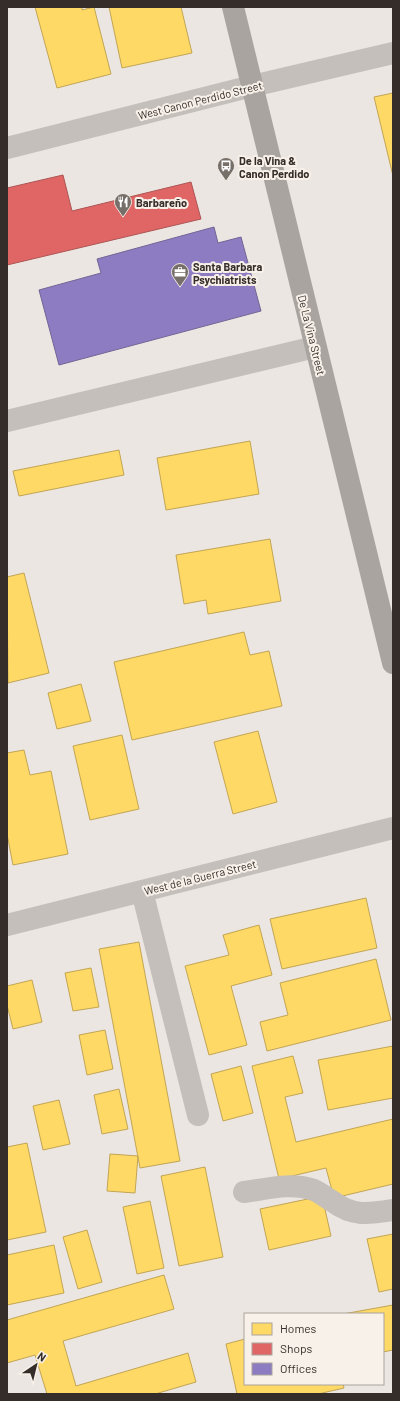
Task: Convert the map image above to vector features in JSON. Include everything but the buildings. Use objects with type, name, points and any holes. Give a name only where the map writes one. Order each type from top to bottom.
[{"type":"main road","name":"De La Vina Street","points":[[233,7],[393,663]]},
{"type":"street","name":"West Canon Perdido Street","points":[[7,148],[252,86],[393,53]]},
{"type":"street","points":[[7,421],[315,347]]},
{"type":"street","name":"West de la Guerra Street","points":[[7,925],[393,828]]},
{"type":"street","points":[[142,891],[198,1115]]},
{"type":"street","points":[[244,1192],[285,1186],[300,1187],[322,1193],[332,1202],[345,1209],[361,1214],[393,1210]]},
{"type":"place","name":"De la Vina & Canon Perdido","points":[[226,181]]},
{"type":"place","name":"Barbareño","points":[[123,217]]},
{"type":"place","name":"Santa Barbara Psychiatrists","points":[[180,287]]}]
